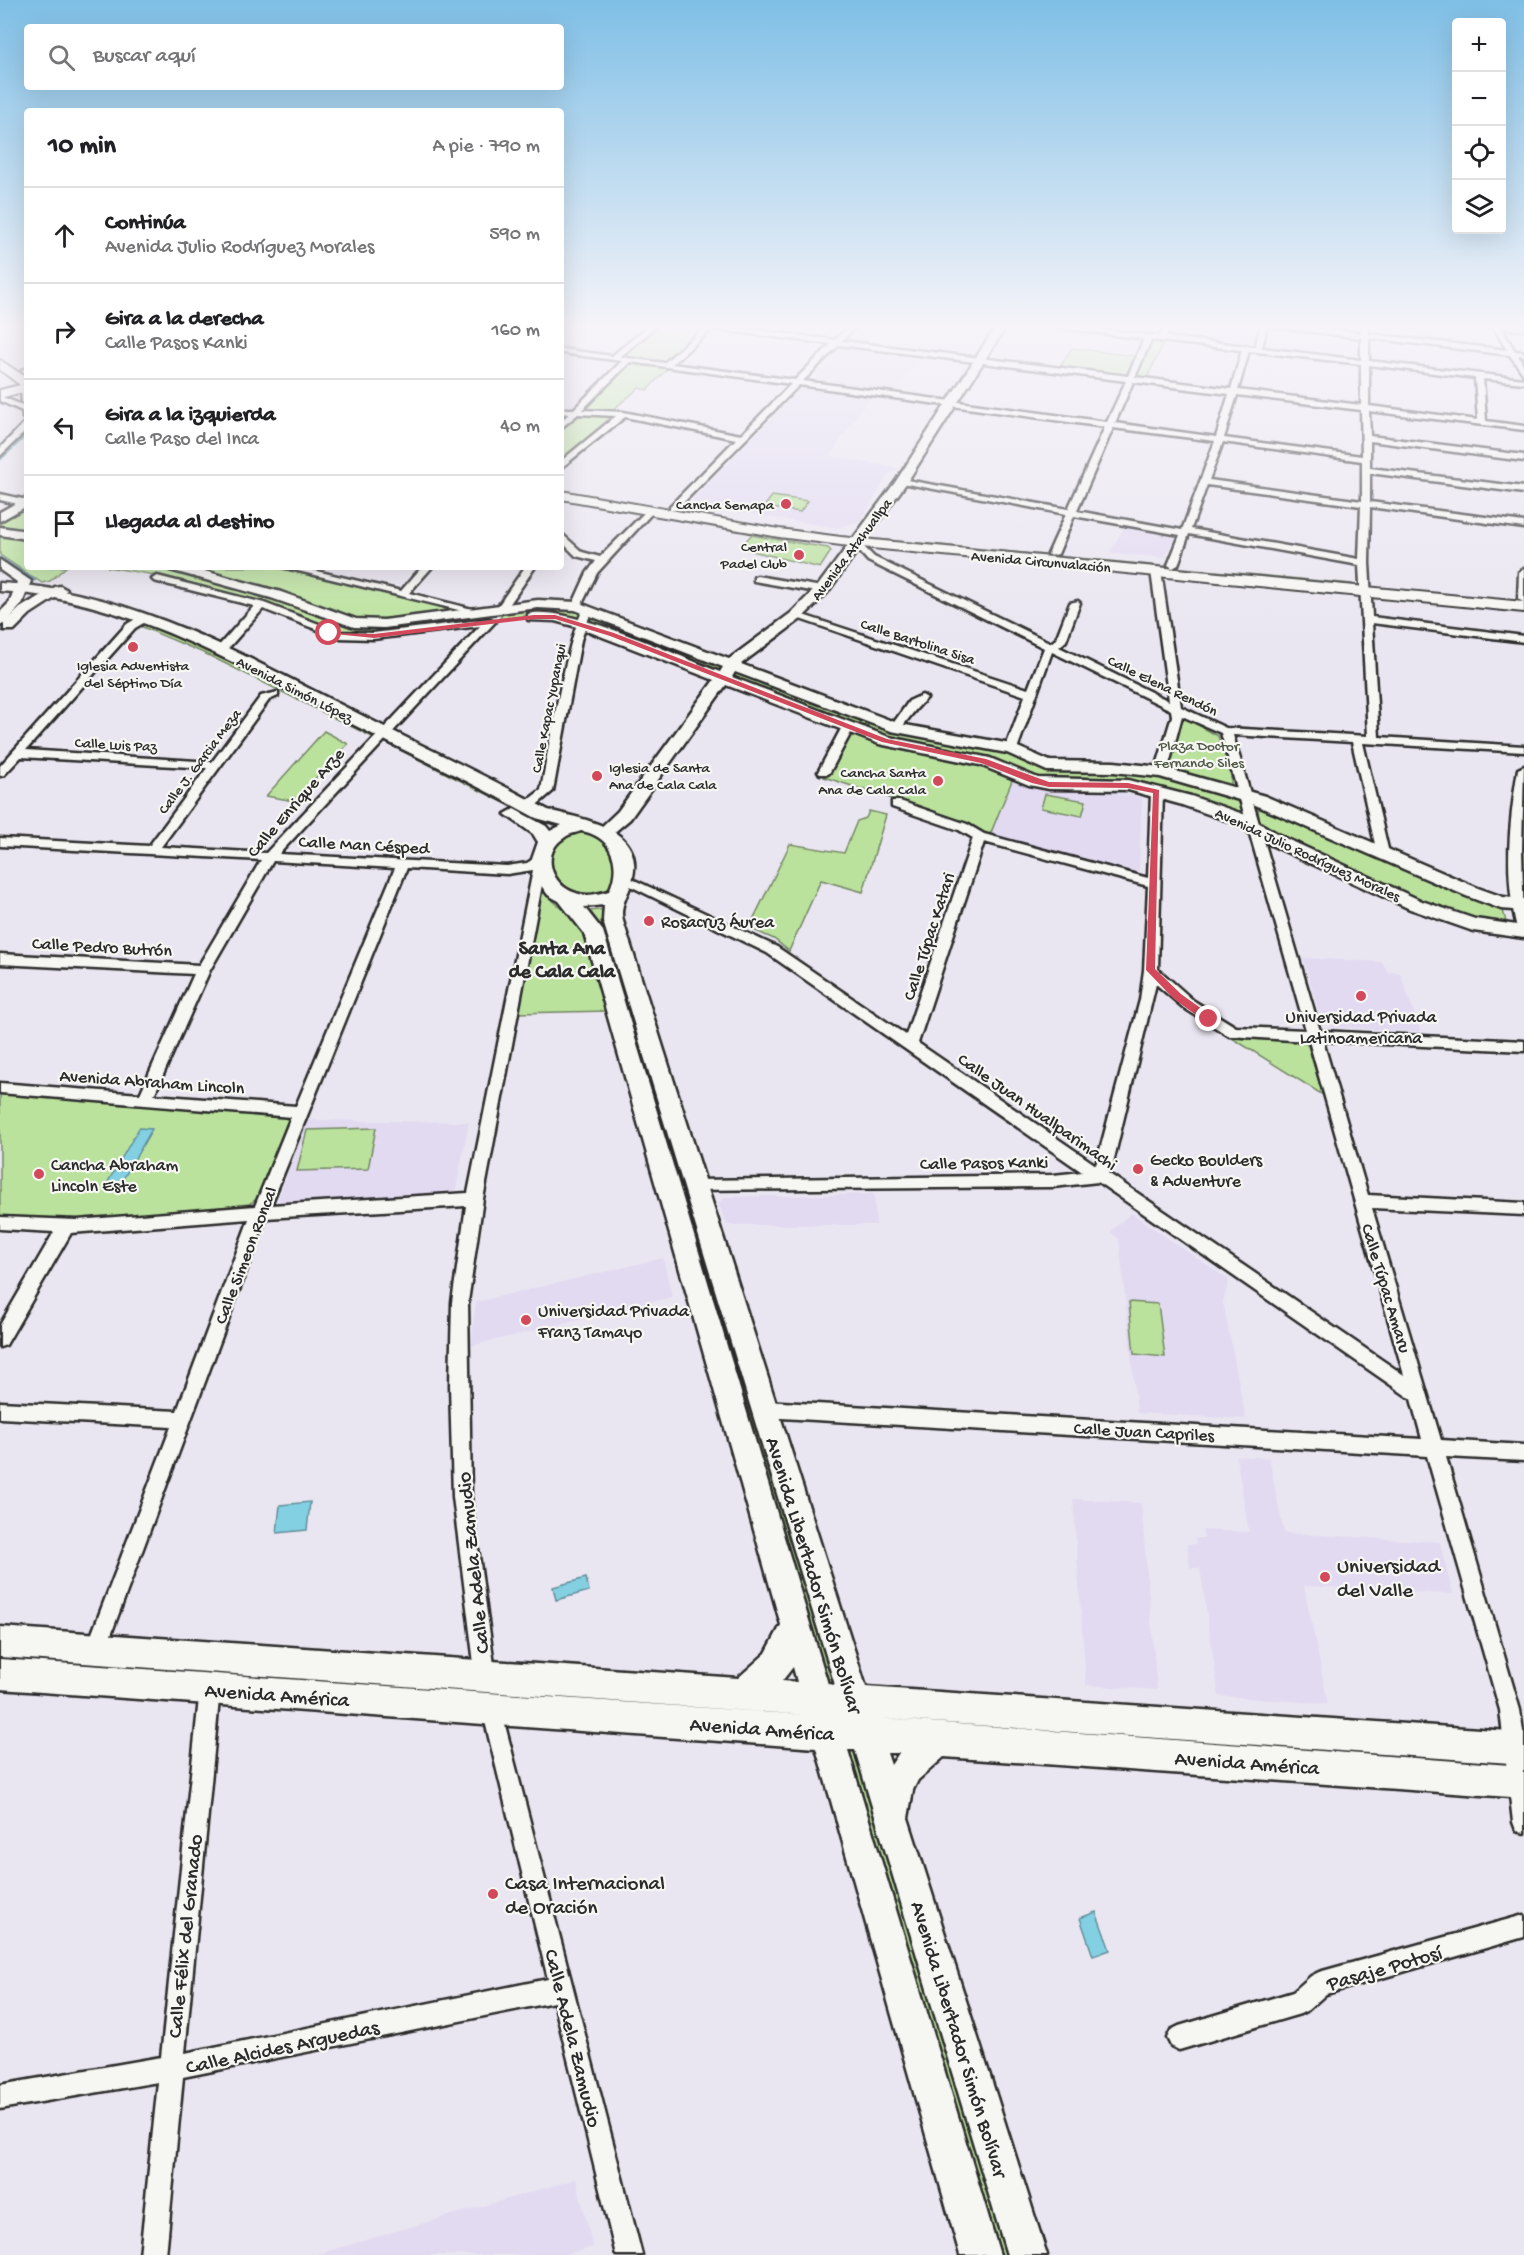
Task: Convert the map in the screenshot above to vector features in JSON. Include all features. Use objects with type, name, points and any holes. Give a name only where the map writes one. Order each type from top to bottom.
[{"type":"highway","name":"Avenida Circunvalación","points":[[564,489],[858,539],[1156,571],[1365,586]]},
{"type":"highway","name":"Avenida Circunvalación","points":[[564,496],[779,533],[1173,564],[1524,602]]},
{"type":"main road","name":"Avenida Atahuallpa","points":[[605,831],[624,816],[727,672],[747,650],[796,616],[822,591],[901,483],[935,430]]},
{"type":"main road","points":[[0,517],[24,503]]},
{"type":"main road","points":[[0,531],[24,535]]},
{"type":"main road","points":[[0,564],[21,577],[22,591],[0,621]]},
{"type":"main road","name":"Avenida Julio Rodríguez Morales","points":[[186,570],[276,595],[354,623],[384,624],[484,617],[548,616],[582,624],[896,728],[1011,749],[1047,766],[1114,766],[1161,772],[1245,796],[1472,892],[1501,903],[1521,905]]},
{"type":"main road","name":"Avenida Simón López","points":[[0,587],[53,594],[220,651],[513,813],[540,830],[543,853]]},
{"type":"main road","name":"Avenida Simón López","points":[[0,595],[22,591]]},
{"type":"main road","points":[[0,636],[25,611],[53,594]]},
{"type":"main road","name":"Avenida Julio Rodríguez Morales","points":[[501,609],[555,603],[582,607],[848,727],[885,741],[984,761],[1035,782],[1128,785],[1156,792],[1231,815],[1416,904],[1473,925],[1524,930]]},
{"type":"main road","name":"Calle Enrique Arze","points":[[484,617],[501,609]]},
{"type":"main road","name":"Avenida Simón López","points":[[137,622],[274,694],[559,821],[580,825]]},
{"type":"main road","points":[[580,825],[605,831],[621,847],[625,858],[620,888],[592,902],[568,900],[551,886],[543,853],[559,830],[580,825]]},
{"type":"main road","name":"Avenida Libertador Simón Bolívar","points":[[620,888],[611,912],[613,921],[1027,2255]]},
{"type":"main road","name":"Avenida Libertador Simón Bolívar","points":[[568,900],[593,931],[980,2255]]},
{"type":"main road","points":[[744,1692],[768,1676],[778,1664],[792,1639],[796,1625]]},
{"type":"main road","name":"Avenida América","points":[[0,1642],[817,1697],[1520,1748]]},
{"type":"main road","name":"Avenida América","points":[[0,1674],[1522,1782]]},
{"type":"main road","points":[[892,1822],[897,1786],[905,1770],[929,1746],[945,1740]]},
{"type":"street","points":[[0,453],[22,430]]},
{"type":"street","points":[[564,463],[603,430]]},
{"type":"street","points":[[704,430],[743,438]]},
{"type":"street","points":[[674,508],[751,430]]},
{"type":"street","points":[[1053,554],[1108,430]]},
{"type":"street","points":[[1141,430],[1365,459]]},
{"type":"street","points":[[1173,564],[1222,430]]},
{"type":"street","points":[[1365,430],[1364,563],[1374,740]]},
{"type":"street","points":[[1366,438],[1524,458]]},
{"type":"street","points":[[0,465],[20,447]]},
{"type":"street","points":[[1365,470],[1524,490]]},
{"type":"street","points":[[1204,482],[1524,525]]},
{"type":"street","points":[[901,483],[1364,563]]},
{"type":"street","points":[[0,497],[24,502]]},
{"type":"street","name":"Calle Kapac Yupanqui","points":[[528,806],[547,791],[576,640],[582,624],[582,607],[602,560],[649,511]]},
{"type":"street","points":[[564,539],[579,554],[602,560]]},
{"type":"street","name":"Calle Elena Rendón","points":[[858,539],[871,560],[1226,731],[1524,749]]},
{"type":"street","points":[[300,570],[403,594],[484,617]]},
{"type":"street","points":[[403,594],[424,570]]},
{"type":"street","name":"Calle Enrique Arze","points":[[501,609],[528,570]]},
{"type":"street","points":[[1156,571],[1177,716],[1161,772]]},
{"type":"street","points":[[1524,572],[1524,602]]},
{"type":"street","name":"Avenida Julio Rodríguez Morales","points":[[157,579],[261,605],[321,630],[350,636],[405,633],[484,617]]},
{"type":"street","points":[[758,579],[822,591]]},
{"type":"street","points":[[1011,749],[1047,651],[1061,641],[1075,603]]},
{"type":"street","points":[[220,651],[261,605]]},
{"type":"street","name":"Calle Bartolina Sisa","points":[[796,616],[1031,694]]},
{"type":"street","name":"Calle Enrique Arze","points":[[144,1100],[202,970],[268,856],[378,739],[484,617]]},
{"type":"street","points":[[1366,619],[1524,639]]},
{"type":"street","points":[[0,773],[137,622]]},
{"type":"street","name":"Calle J. Garcia Meza","points":[[152,851],[213,765],[265,698],[274,694]]},
{"type":"street","points":[[896,728],[913,703],[921,698]]},
{"type":"street","points":[[824,772],[848,727]]},
{"type":"street","name":"Calle Túpac Amaru","points":[[1226,731],[1312,1036],[1435,1448],[1510,1710],[1520,1748],[1524,1822]]},
{"type":"street","points":[[1357,739],[1383,853]]},
{"type":"street","name":"Calle Luis Paz","points":[[17,753],[213,765]]},
{"type":"street","points":[[1524,769],[1518,803],[1521,905],[1524,930]]},
{"type":"street","points":[[1098,1176],[1105,1163],[1147,1000],[1151,970],[1155,884],[1156,792]]},
{"type":"street","points":[[896,804],[963,827],[980,837],[1155,884]]},
{"type":"street","name":"Calle Túpac Katari","points":[[910,1046],[980,837]]},
{"type":"street","name":"Calle Man Césped","points":[[0,842],[516,870],[531,867],[543,853]]},
{"type":"street","name":"Calle Adela Zamudio","points":[[543,853],[475,1199],[460,1302],[459,1385],[462,1497],[491,1708],[629,2255]]},
{"type":"street","name":"Calle Simeon Roncal","points":[[96,1649],[260,1212],[402,865]]},
{"type":"street","name":"Calle Juan Huallparimachi","points":[[620,888],[769,949],[1419,1395]]},
{"type":"street","name":"Calle Pedro Butrón","points":[[0,959],[202,970]]},
{"type":"street","points":[[1151,970],[1178,996],[1209,1019],[1234,1032],[1524,1046]]},
{"type":"street","points":[[1147,1000],[1178,996]]},
{"type":"street","name":"Avenida Abraham Lincoln","points":[[0,1088],[301,1112]]},
{"type":"street","name":"Calle Pasos Kanki","points":[[695,1186],[1053,1181],[1098,1176]]},
{"type":"street","points":[[0,1223],[66,1227],[475,1199]]},
{"type":"street","points":[[1361,1201],[1524,1209]]},
{"type":"street","points":[[0,1340],[66,1227]]},
{"type":"street","name":"Calle Juan Capriles","points":[[764,1409],[1524,1453]]},
{"type":"street","points":[[0,1410],[183,1419]]},
{"type":"street","name":"Calle Félix del Granado","points":[[153,2255],[170,2068],[210,1689]]},
{"type":"street","name":"Pasaje Potosí","points":[[1179,2038],[1300,2002],[1319,1984],[1524,1926]]},
{"type":"street","name":"Calle Alcides Arguedas","points":[[0,2097],[170,2068],[563,1988]]},
{"type":"shaded area","points":[[760,430],[847,430],[830,456],[900,469],[889,474],[860,521],[837,528],[694,505],[692,500]]},
{"type":"shaded area","points":[[1126,525],[1171,534],[1175,538],[1165,558],[1109,553]]},
{"type":"shaded area","points":[[1012,780],[1037,789],[1098,790],[1142,797],[1139,872],[990,834]]},
{"type":"shaded area","name":"Universidad Privada Latinoamericana","points":[[1303,958],[1382,962],[1388,972],[1400,973],[1421,1032],[1332,1027],[1321,1020]]},
{"type":"shaded area","points":[[307,1120],[469,1122],[456,1189],[450,1194],[283,1207],[278,1200]]},
{"type":"shaded area","points":[[874,1194],[876,1225],[727,1225],[718,1204],[725,1197]]},
{"type":"shaded area","points":[[1131,1213],[1229,1280],[1223,1302],[1246,1419],[1137,1413],[1119,1239],[1110,1232]]},
{"type":"shaded area","name":"Universidad Privada Franz Tamayo","points":[[663,1258],[672,1297],[471,1346],[476,1302]]},
{"type":"shaded area","name":"Universidad del Valle","points":[[1236,1456],[1269,1458],[1284,1533],[1440,1542],[1453,1594],[1304,1586],[1328,1704],[1219,1696],[1200,1568],[1190,1568],[1187,1544],[1196,1544],[1195,1538],[1204,1538],[1202,1530],[1249,1532]]},
{"type":"shaded area","points":[[1073,1499],[1141,1503],[1157,1690],[1086,1685]]},
{"type":"shaded area","points":[[576,2179],[593,2247],[563,2255],[314,2255]]},
{"type":"green space","points":[[564,430],[600,430],[564,460]]},
{"type":"green space","name":"Cancha Semapa","points":[[772,496],[808,501],[800,512],[764,507]]},
{"type":"green space","points":[[24,507],[24,532],[0,528],[0,520]]},
{"type":"green space","points":[[0,533],[24,537],[24,570],[63,570],[50,581],[42,583],[0,555]]},
{"type":"green space","name":"Central Padel Club","points":[[751,535],[828,548],[831,551],[820,568],[740,548]]},
{"type":"green space","points":[[867,538],[1352,584],[1352,586],[866,540]]},
{"type":"green space","points":[[125,570],[177,570],[215,579],[349,625],[485,615],[486,617],[483,620],[373,635],[340,634],[268,604],[155,575]]},
{"type":"green space","points":[[196,570],[287,570],[450,608],[452,611],[385,621],[359,621],[278,592]]},
{"type":"green space","points":[[538,606],[582,611],[579,619],[575,620],[534,615],[499,619],[505,611]]},
{"type":"green space","points":[[593,617],[723,665],[716,673],[589,623]]},
{"type":"green space","points":[[144,624],[210,651],[375,735],[372,737],[206,654],[140,626]]},
{"type":"green space","points":[[736,671],[847,714],[1007,752],[1043,768],[1143,772],[1237,798],[1243,812],[1234,812],[1164,790],[1045,781],[892,740],[730,679]]},
{"type":"green space","name":"Plaza Doctor Fernando Siles","points":[[1181,719],[1187,719],[1218,736],[1231,775],[1231,785],[1225,786],[1168,769]]},
{"type":"green space","points":[[324,731],[348,744],[294,801],[266,796]]},
{"type":"green space","points":[[849,731],[973,761],[1013,778],[990,835],[975,830],[970,824],[824,777]]},
{"type":"green space","points":[[387,740],[524,809],[520,811],[384,742]]},
{"type":"green space","points":[[1045,794],[1086,801],[1082,816],[1041,808]]},
{"type":"green space","points":[[1258,806],[1503,910],[1507,926],[1494,926],[1442,911],[1275,835],[1259,824]]},
{"type":"green space","points":[[869,811],[886,815],[863,892],[821,880],[789,951],[774,939],[749,928],[790,844],[844,853],[857,821],[866,818]]},
{"type":"green space","points":[[580,831],[597,836],[609,848],[615,864],[613,881],[605,893],[593,897],[580,895],[568,889],[557,878],[551,866],[551,853],[559,840],[566,835]]},
{"type":"green space","points":[[544,893],[582,926],[609,1011],[516,1013],[540,894]]},
{"type":"green space","points":[[605,909],[603,923],[835,1685],[827,1685],[599,923],[590,911]]},
{"type":"green space","points":[[1232,1038],[1304,1042],[1308,1046],[1323,1095]]},
{"type":"green space","points":[[0,1093],[282,1116],[288,1120],[257,1199],[249,1204],[115,1219],[79,1220],[0,1216]]},
{"type":"green space","points":[[376,1128],[368,1169],[297,1171],[307,1130]]},
{"type":"green space","points":[[1129,1302],[1158,1304],[1165,1357],[1134,1354]]},
{"type":"green space","points":[[0,1651],[463,1686],[465,1694],[0,1660]]},
{"type":"green space","points":[[882,1718],[1454,1757],[1455,1763],[882,1723]]},
{"type":"green space","points":[[846,1748],[853,1748],[1008,2255],[999,2255]]},
{"type":"water","points":[[139,1128],[152,1129],[118,1188],[105,1187]]},
{"type":"water","points":[[310,1502],[307,1530],[277,1533],[280,1505]]},
{"type":"water","points":[[586,1578],[589,1591],[556,1600],[553,1587]]},
{"type":"water","points":[[1096,1912],[1110,1950],[1093,1956],[1080,1918]]},
{"type":"waterway","points":[[0,460],[24,438]]},
{"type":"waterway","points":[[0,558],[35,580]]},
{"type":"waterway","points":[[17,611],[26,603]]},
{"type":"waterway","points":[[0,628],[7,621]]},
{"type":"place","name":"Cancha Semapa","points":[[786,504]]},
{"type":"place","name":"Central Padel Club","points":[[799,555]]},
{"type":"place","name":"Iglesia Adventista del Séptimo Día","points":[[133,647]]},
{"type":"place","name":"Iglesia de Santa Ana de Cala Cala","points":[[597,776]]},
{"type":"place","name":"Cancha Santa Ana de Cala Cala","points":[[938,781]]},
{"type":"place","name":"Rosacruz Áurea","points":[[649,921]]},
{"type":"place","name":"Universidad Privada Latinoamericana","points":[[1361,996]]},
{"type":"place","name":"Gecko Boulders & Adventure","points":[[1138,1169]]},
{"type":"place","name":"Cancha Abraham Lincoln Este","points":[[39,1174]]},
{"type":"place","name":"Universidad Privada Franz Tamayo","points":[[526,1320]]},
{"type":"place","name":"Universidad del Valle","points":[[1325,1577]]},
{"type":"place","name":"Casa Internacional de Oración","points":[[493,1894]]},
{"type":"district","name":"Santa Ana de Cala Cala","points":[[562,958]]},
{"type":"route","points":[[329,633],[374,636],[534,617],[555,617],[612,635],[885,741],[984,761],[1035,782],[1128,785],[1156,792],[1151,970],[1178,996],[1209,1019]]}]
